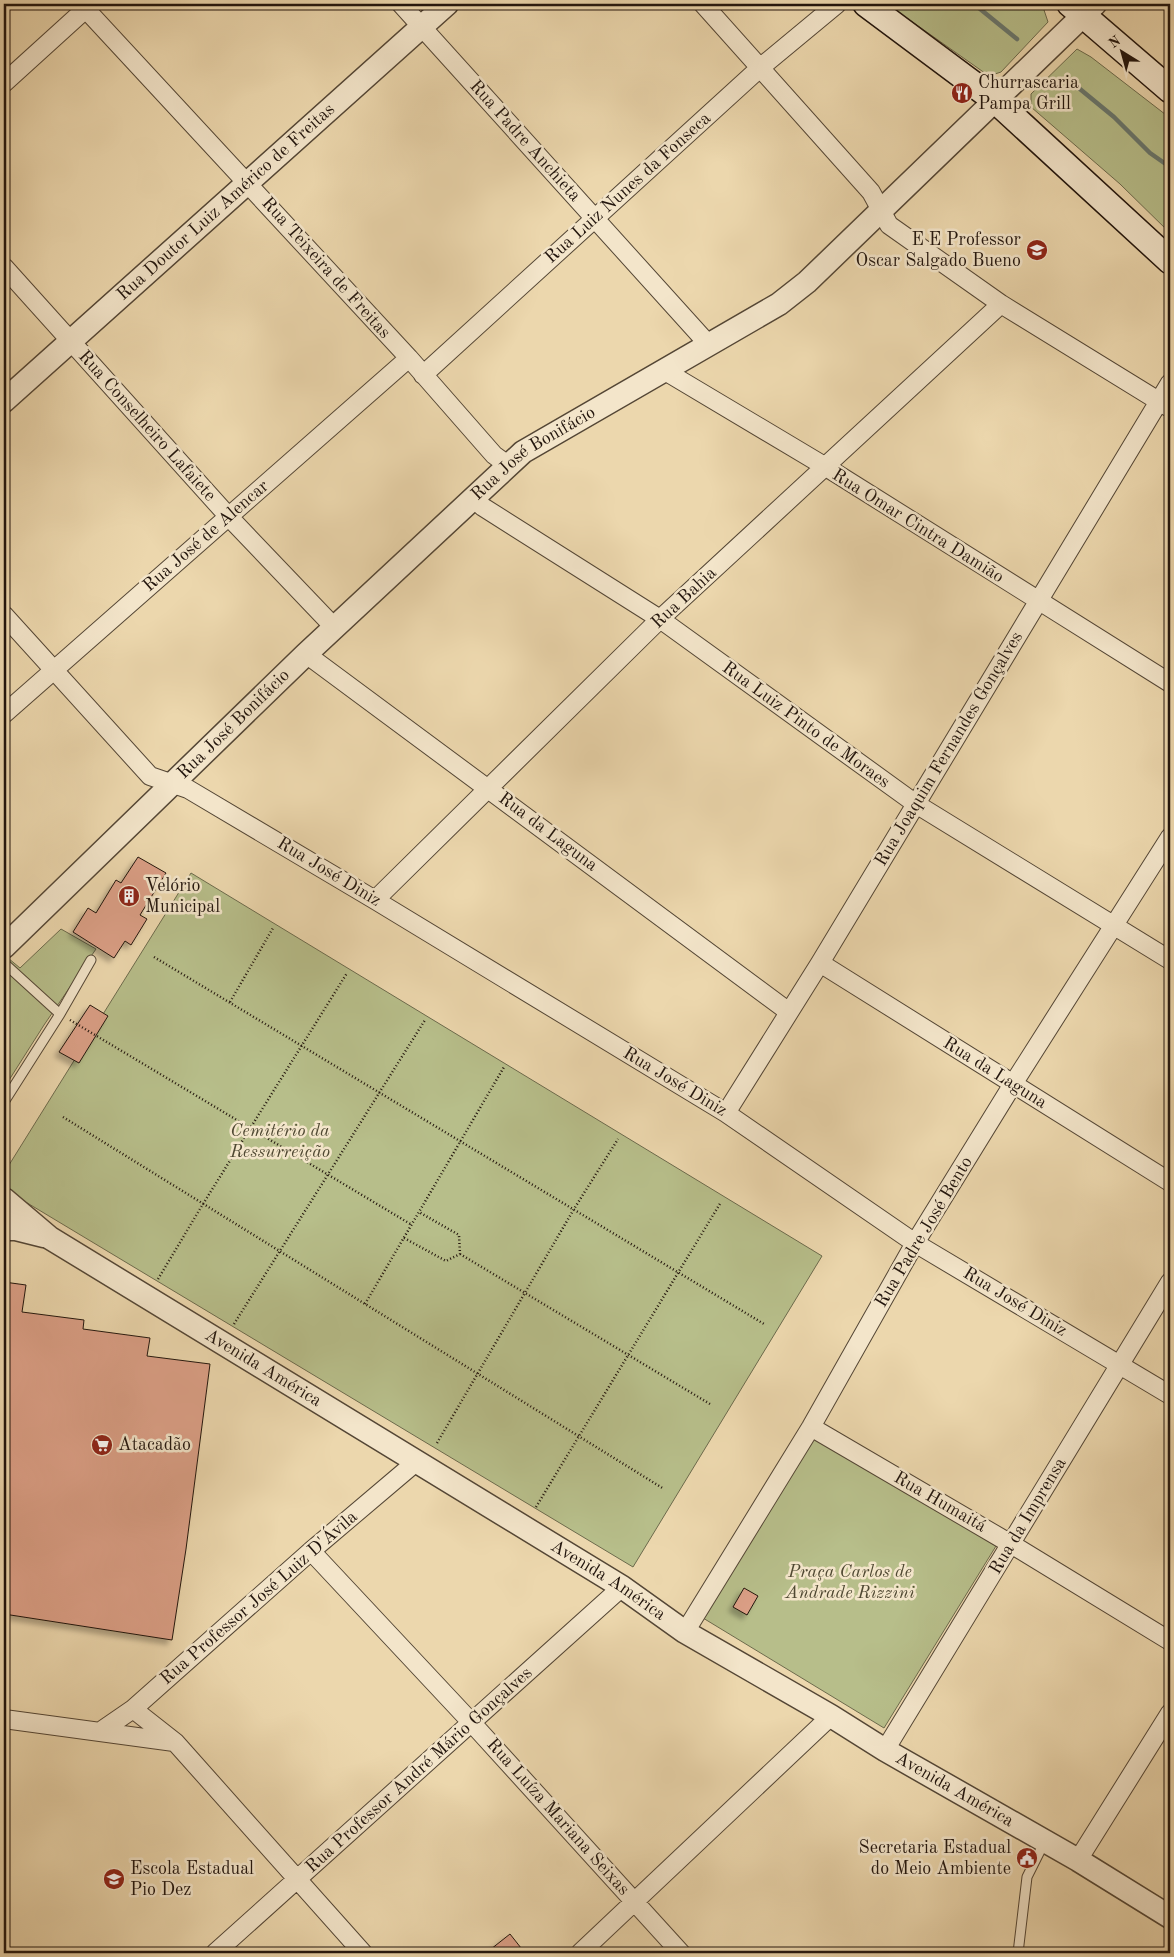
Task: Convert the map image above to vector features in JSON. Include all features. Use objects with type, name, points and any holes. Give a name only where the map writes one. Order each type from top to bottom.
[{"type":"main road","points":[[866,4],[996,101],[1170,262]]},
{"type":"main road","points":[[1083,8],[1170,90]]},
{"type":"street","name":"Rua Padre Anchieta","points":[[401,4],[709,346]]},
{"type":"street","name":"Rua Doutor Luiz Américo de Freitas","points":[[4,401],[249,184],[447,4]]},
{"type":"street","points":[[703,4],[761,67],[870,192],[889,225],[1001,304],[1164,405]]},
{"type":"street","name":"Rua Luiz Nunes da Fonseca","points":[[423,375],[761,67],[837,4]]},
{"type":"street","points":[[4,83],[86,5]]},
{"type":"street","name":"Rua Teixeira de Freitas","points":[[86,5],[494,455],[509,466]]},
{"type":"street","name":"Rua José Bonifácio","points":[[4,947],[306,654],[523,452],[709,346],[786,299],[807,282],[996,101],[1083,8]]},
{"type":"street","name":"Rua Conselheiro Lafaiete","points":[[4,266],[229,517],[334,628]]},
{"type":"street","name":"Rua Bahia","points":[[375,900],[660,619],[826,468],[1001,304]]},
{"type":"street","name":"Rua José de Alencar","points":[[4,714],[408,358]]},
{"type":"street","name":"Rua Omar Cintra Damião","points":[[665,371],[826,468],[1170,683]]},
{"type":"street","name":"Rua Joaquim Fernandes Gonçalves","points":[[726,1113],[820,963],[1038,602],[1164,405],[1170,383]]},
{"type":"street","name":"Rua Luiz Pinto de Moraes","points":[[473,498],[492,513],[660,619],[916,804],[1170,960]]},
{"type":"street","name":"Rua José Diniz","points":[[4,615],[150,776],[188,789],[726,1113],[915,1243],[1120,1363],[1170,1395]]},
{"type":"street","name":"Rua da Laguna","points":[[306,654],[789,1012]]},
{"type":"street","name":"Rua Padre José Bento","points":[[686,1632],[811,1427],[915,1243],[1013,1084],[1170,837]]},
{"type":"street","name":"Rua da Laguna","points":[[820,963],[1170,1182]]},
{"type":"street","name":"Avenida América","points":[[4,1199],[50,1238],[622,1587],[686,1632],[831,1716],[885,1750],[1078,1860],[1170,1917]]},
{"type":"street","name":"Avenida América","points":[[4,1229],[16,1229],[50,1238]]},
{"type":"street","name":"Rua da Imprensa","points":[[885,1750],[1170,1282]]},
{"type":"street","name":"Rua Humaitá","points":[[811,1427],[1012,1544],[1170,1641]]},
{"type":"street","name":"Rua Professor José Luiz D'Ávila","points":[[101,1731],[132,1709],[311,1551],[416,1462]]},
{"type":"street","name":"Rua Luíza Mariana Seixas","points":[[311,1551],[472,1722],[681,1953]]},
{"type":"street","name":"Rua Professor André Mário Gonçalves","points":[[215,1953],[622,1587]]},
{"type":"street","points":[[132,1709],[175,1742],[363,1953]]},
{"type":"street","points":[[1078,1860],[1170,1713]]},
{"type":"street","points":[[580,1953],[831,1716]]},
{"type":"street","points":[[4,1719],[175,1742]]},
{"type":"lane","points":[[4,1102],[92,960]]},
{"type":"lane","points":[[4,963],[60,1014]]},
{"type":"lane","points":[[1018,1953],[1027,1877],[1045,1841]]},
{"type":"path","points":[[230,1002],[273,928]]},
{"type":"path","points":[[154,957],[764,1324]]},
{"type":"path","points":[[158,1279],[347,973]]},
{"type":"path","points":[[60,1014],[412,1225]]},
{"type":"path","points":[[234,1324],[425,1020]]},
{"type":"path","points":[[365,1304],[504,1067]]},
{"type":"path","points":[[63,1117],[664,1489]]},
{"type":"path","points":[[437,1443],[574,1209],[618,1139]]},
{"type":"path","points":[[536,1507],[720,1202]]},
{"type":"path","points":[[419,1212],[460,1235],[460,1254]]},
{"type":"path","points":[[404,1238],[446,1261],[460,1254]]},
{"type":"path","points":[[460,1254],[710,1404]]},
{"type":"green space","points":[[887,4],[1042,4],[1048,22],[1001,72],[989,76]]},
{"type":"green space","points":[[1077,49],[1091,57],[1170,118],[1170,233],[1120,184],[1031,107],[1031,94]]},
{"type":"green space","name":"Cemitério da Ressurreição","points":[[191,873],[822,1256],[633,1567],[4,1189],[4,1173]]},
{"type":"green space","points":[[61,929],[96,949],[4,1088],[4,963],[8,958],[20,968]]},
{"type":"green space","name":"Praça Carlos de Andrade Rizzini","points":[[815,1436],[996,1546],[884,1728],[703,1618]]},
{"type":"building","name":"Velório Municipal","points":[[138,857],[166,873],[140,915],[147,919],[131,945],[125,941],[114,958],[73,932],[88,908],[96,913],[116,880],[121,883]]},
{"type":"building","points":[[90,1005],[108,1016],[79,1063],[59,1052]]},
{"type":"building","name":"Atacadão","points":[[4,1282],[26,1285],[22,1312],[84,1320],[83,1329],[150,1338],[147,1356],[210,1364],[172,1640],[4,1614]]},
{"type":"building","points":[[744,1588],[758,1596],[747,1615],[733,1607]]},
{"type":"building","points":[[510,1934],[525,1953],[486,1953]]},
{"type":"waterway","points":[[974,4],[1017,39]]},
{"type":"waterway","points":[[1069,80],[1114,117],[1150,153],[1170,167]]},
{"type":"place","name":"Churrascaria Pampa Grill","points":[[962,93]]},
{"type":"place","name":"E E Professor Oscar Salgado Bueno","points":[[1037,250]]},
{"type":"place","name":"Velório Municipal","points":[[129,896]]},
{"type":"place","name":"Atacadão","points":[[102,1445]]},
{"type":"place","name":"Secretaria Estadual do Meio Ambiente","points":[[1027,1858]]},
{"type":"place","name":"Escola Estadual Pio Dez","points":[[114,1879]]}]
